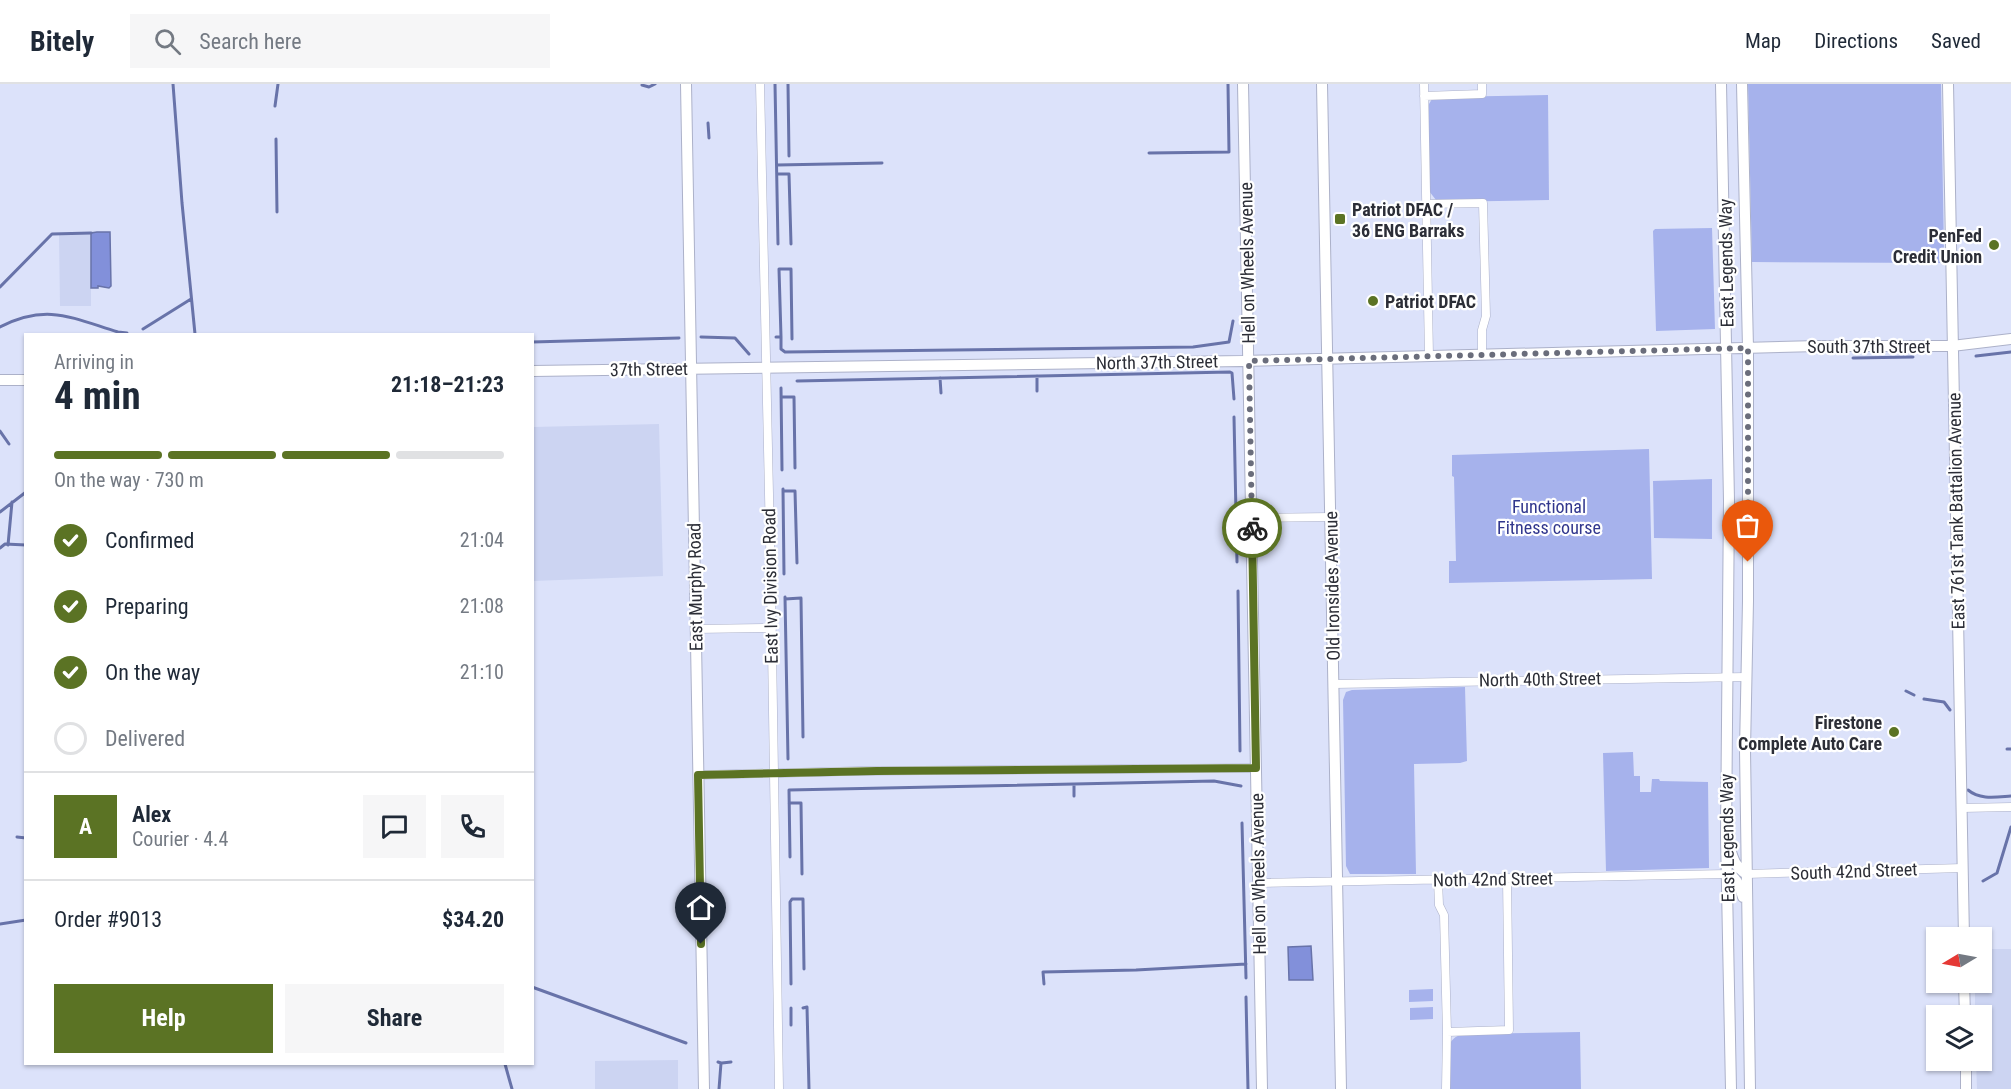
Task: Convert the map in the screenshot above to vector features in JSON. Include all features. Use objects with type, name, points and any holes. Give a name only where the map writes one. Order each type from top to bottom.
[{"type":"street","name":"East Murphy Road","points":[[686,84],[704,1089]]},
{"type":"street","name":"East Ivy Division Road","points":[[760,84],[779,1089]]},
{"type":"street","name":"Hell on Wheels Avenue","points":[[1243,84],[1262,1089]]},
{"type":"street","name":"Old Ironsides Avenue","points":[[1322,84],[1341,1089]]},
{"type":"street","points":[[1424,84],[1429,356]]},
{"type":"street","points":[[1424,96],[1482,94],[1482,84]]},
{"type":"street","name":"East Legends Way","points":[[1722,84],[1728,349],[1726,837],[1731,1089]]},
{"type":"street","name":"East Legends Way","points":[[1742,84],[1748,348],[1746,906],[1750,1089]]},
{"type":"street","name":"East 761st Tank Battalion Avenue","points":[[1948,84],[1964,927]]},
{"type":"street","points":[[1426,204],[1483,203],[1486,316],[1482,330],[1482,354]]},
{"type":"street","name":"South 37th Street","points":[[1728,349],[1952,346],[2011,339]]},
{"type":"street","name":"North 37th Street","points":[[766,367],[1249,361],[1728,349]]},
{"type":"street","name":"37th Street","points":[[534,371],[766,367]]},
{"type":"street","points":[[0,380],[24,380]]},
{"type":"street","points":[[1252,518],[1331,517]]},
{"type":"street","points":[[695,629],[772,628]]},
{"type":"street","name":"North 40th Street","points":[[1334,684],[1746,677]]},
{"type":"street","points":[[698,775],[1256,768]]},
{"type":"street","points":[[1962,808],[2011,807]]},
{"type":"street","points":[[1726,837],[1734,863],[1746,874]]},
{"type":"street","name":"South 42nd Street","points":[[1746,874],[1963,868]]},
{"type":"street","points":[[1727,874],[1738,881],[1746,906]]},
{"type":"street","name":"Noth 42nd Street","points":[[1259,883],[1727,874]]},
{"type":"street","points":[[1447,1032],[1509,1030],[1507,878]]},
{"type":"street","points":[[1438,880],[1439,905],[1444,915],[1446,1089]]},
{"type":"street","points":[[1966,1071],[1966,1089]]},
{"type":"shaded area","points":[[110,232],[111,286],[109,288],[98,286],[98,288],[91,288],[91,233]]},
{"type":"shaded area","points":[[91,233],[91,306],[60,306],[59,234]]},
{"type":"shaded area","points":[[659,424],[663,576],[534,581],[534,427]]},
{"type":"shaded area","points":[[1311,946],[1313,980],[1289,980],[1288,947]]},
{"type":"shaded area","points":[[1992,949],[2011,949],[2011,1089],[1977,1089],[1976,1071],[1992,1071],[1992,1005],[1975,1005],[1975,993],[1992,993]]},
{"type":"shaded area","points":[[678,1060],[678,1089],[595,1089],[595,1061]]},
{"type":"green space","points":[[1748,84],[1941,84],[1943,263],[1752,262]]},
{"type":"green space","points":[[1548,95],[1549,200],[1441,202],[1436,200],[1429,191],[1426,109],[1432,99]]},
{"type":"green space","points":[[1712,228],[1715,329],[1656,331],[1653,231],[1655,229]]},
{"type":"green space","name":"Functional Fitness course","points":[[1649,449],[1652,579],[1449,583],[1449,561],[1456,561],[1452,455]]},
{"type":"green space","points":[[1712,479],[1712,539],[1654,538],[1653,481]]},
{"type":"green space","points":[[1465,687],[1467,761],[1414,764],[1416,874],[1350,874],[1346,866],[1343,700],[1346,692]]},
{"type":"green space","points":[[1633,752],[1634,776],[1640,776],[1640,792],[1651,792],[1652,779],[1708,782],[1709,868],[1606,871],[1603,753]]},
{"type":"green space","points":[[1433,989],[1433,1001],[1409,1002],[1409,990]]},
{"type":"green space","points":[[1433,1007],[1433,1019],[1410,1020],[1410,1008]]},
{"type":"green space","points":[[1580,1032],[1581,1089],[1450,1089],[1449,1047],[1454,1039],[1462,1034]]},
{"type":"waterway","points":[[173,84],[195,333]]},
{"type":"waterway","points":[[275,106],[278,84]]},
{"type":"waterway","points":[[642,85],[649,87],[655,84]]},
{"type":"waterway","points":[[775,84],[778,244]]},
{"type":"waterway","points":[[788,84],[789,156]]},
{"type":"waterway","points":[[1149,153],[1229,152],[1228,84]]},
{"type":"waterway","points":[[708,123],[709,138]]},
{"type":"waterway","points":[[276,139],[277,212]]},
{"type":"waterway","points":[[777,165],[882,163]]},
{"type":"waterway","points":[[777,174],[789,174],[791,244]]},
{"type":"waterway","points":[[0,287],[52,234],[91,233]]},
{"type":"waterway","points":[[776,337],[781,337],[779,269],[791,269],[792,339]]},
{"type":"waterway","points":[[143,329],[191,299]]},
{"type":"waterway","points":[[0,327],[17,320],[46,314],[73,318],[127,333]]},
{"type":"waterway","points":[[781,337],[781,349],[785,352],[1193,347],[1229,342],[1233,321]]},
{"type":"waterway","points":[[701,337],[735,338],[749,354]]},
{"type":"waterway","points":[[534,342],[679,338]]},
{"type":"waterway","points":[[1976,356],[2011,352]]},
{"type":"waterway","points":[[1853,358],[1913,357]]},
{"type":"waterway","points":[[797,381],[1230,372],[1232,373],[1234,399]]},
{"type":"waterway","points":[[1037,376],[1037,391]]},
{"type":"waterway","points":[[940,378],[941,393]]},
{"type":"waterway","points":[[781,388],[782,470]]},
{"type":"waterway","points":[[781,397],[794,397],[795,468]]},
{"type":"waterway","points":[[1234,417],[1237,562]]},
{"type":"waterway","points":[[0,431],[9,444]]},
{"type":"waterway","points":[[783,489],[784,574]]},
{"type":"waterway","points":[[783,491],[795,491],[797,563]]},
{"type":"waterway","points":[[0,512],[24,494]]},
{"type":"waterway","points":[[8,545],[12,502]]},
{"type":"waterway","points":[[0,548],[5,544],[24,545]]},
{"type":"waterway","points":[[1238,591],[1240,751]]},
{"type":"waterway","points":[[785,597],[788,759]]},
{"type":"waterway","points":[[785,599],[801,598],[803,737]]},
{"type":"waterway","points":[[1906,691],[1914,695]]},
{"type":"waterway","points":[[1924,699],[1944,702],[1950,710]]},
{"type":"waterway","points":[[790,857],[789,790],[1214,781],[1241,786]]},
{"type":"waterway","points":[[1074,785],[1074,796]]},
{"type":"waterway","points":[[1968,790],[1983,797],[2011,796]]},
{"type":"waterway","points":[[789,803],[801,803],[802,874]]},
{"type":"waterway","points":[[1242,823],[1246,978]]},
{"type":"waterway","points":[[1983,881],[1997,873],[2011,827]]},
{"type":"waterway","points":[[17,837],[24,838]]},
{"type":"waterway","points":[[791,984],[790,902],[792,899],[803,899],[804,969]]},
{"type":"waterway","points":[[0,924],[24,920]]},
{"type":"waterway","points":[[1044,984],[1043,972],[1246,964]]},
{"type":"waterway","points":[[534,988],[686,1043]]},
{"type":"waterway","points":[[1246,997],[1248,1089]]},
{"type":"waterway","points":[[803,1008],[807,1007],[809,1089]]},
{"type":"waterway","points":[[791,1008],[791,1025]]},
{"type":"waterway","points":[[718,1062],[721,1063],[719,1089]]},
{"type":"waterway","points":[[722,1063],[731,1062]]},
{"type":"waterway","points":[[505,1065],[512,1089]]},
{"type":"way so far","points":[[1252,528],[1249,361],[1748,348],[1748,562]]},
{"type":"place","name":"Patriot DFAC / 36 ENG Barraks","points":[[1340,219]]},
{"type":"place","name":"PenFed Credit Union","points":[[1994,245]]},
{"type":"place","name":"Patriot DFAC","points":[[1373,301]]},
{"type":"place","name":"Firestone Complete Auto Care","points":[[1894,732]]},
{"type":"route","points":[[701,944],[698,775],[1256,768],[1252,528]]}]
